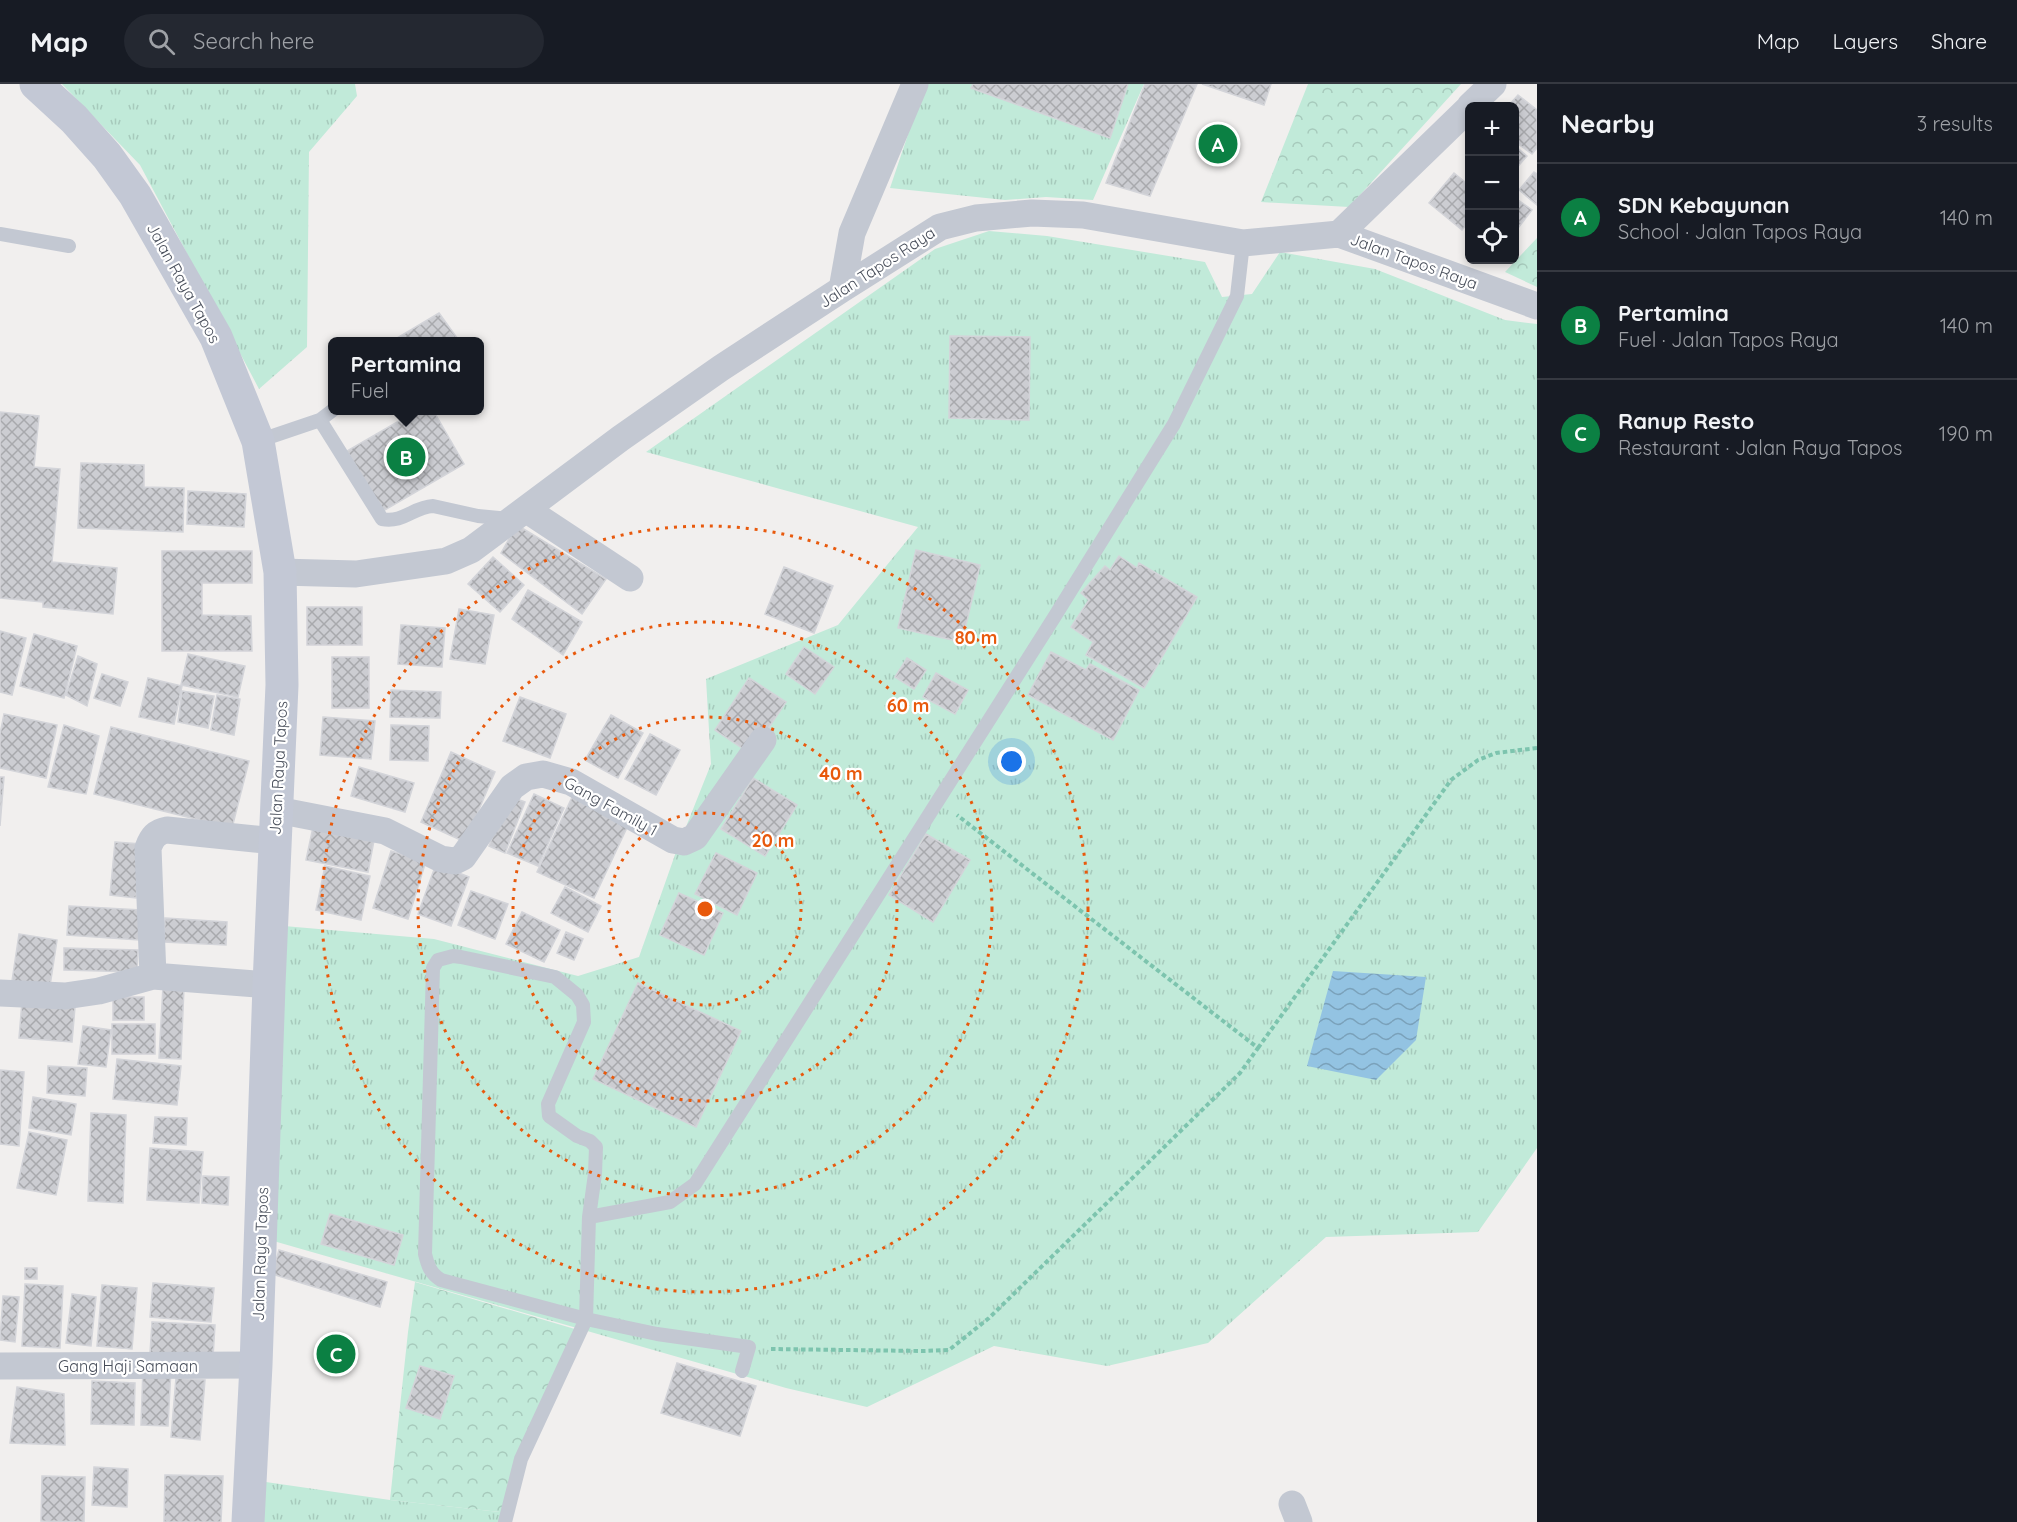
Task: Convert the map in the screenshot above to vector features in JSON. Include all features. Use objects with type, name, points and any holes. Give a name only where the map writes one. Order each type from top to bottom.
[{"type":"main road","name":"Jalan Raya Tapos","points":[[36,84],[74,119],[107,156],[135,195],[216,337],[258,441],[280,572],[282,685],[248,1522]]},
{"type":"street","points":[[842,288],[852,233],[915,84]]},
{"type":"street","points":[[1475,102],[1493,84]]},
{"type":"street","points":[[1339,234],[1465,112]]},
{"type":"street","name":"Jalan Tapos Raya","points":[[280,572],[356,574],[446,561],[471,550],[630,432],[721,368],[842,288],[940,226],[976,218],[1032,213],[1083,215],[1242,251],[1339,234],[1537,306]]},
{"type":"street","points":[[519,514],[630,578]]},
{"type":"street","name":"Gang Family 1","points":[[276,826],[385,831],[441,859],[455,861],[463,857],[512,787],[526,777],[543,774],[571,782],[672,840],[684,842],[695,837],[763,740]]},
{"type":"street","points":[[153,976],[148,848],[152,838],[159,831],[167,830],[276,826]]},
{"type":"street","points":[[0,993],[65,996],[99,991],[153,976],[269,985]]},
{"type":"street","name":"Gang Haji Samaan","points":[[0,1366],[256,1365]]},
{"type":"lane","points":[[0,234],[69,246]]},
{"type":"lane","points":[[589,1217],[670,1202],[695,1184],[1174,424],[1238,292],[1242,251]]},
{"type":"lane","points":[[258,441],[320,420],[328,414]]},
{"type":"lane","points":[[320,420],[382,519],[394,521],[426,506],[478,516],[519,514]]},
{"type":"lane","points":[[505,1522],[521,1459],[586,1319],[589,1217],[596,1147],[549,1116],[549,1104],[584,1022],[583,1005],[577,995],[555,977],[461,957],[453,956],[438,960],[433,968],[425,1254],[428,1267],[441,1280],[586,1319],[657,1334],[749,1347],[742,1371]]},
{"type":"path","points":[[749,1347],[783,1350],[949,1350],[989,1318],[1240,1073],[1451,780],[1478,760],[1496,753],[1537,748]]},
{"type":"path","points":[[937,800],[1258,1048]]},
{"type":"green space","points":[[62,84],[355,84],[357,96],[309,152],[307,347],[259,389],[140,165]]},
{"type":"green space","points":[[925,84],[973,84],[972,88],[1109,138],[1128,84],[1144,84],[1093,200],[1046,197],[1005,200],[890,188]]},
{"type":"green space","points":[[1308,84],[1461,84],[1349,207],[1261,202]]},
{"type":"green space","points":[[989,231],[1047,236],[1205,262],[1222,297],[1252,294],[1280,252],[1375,269],[1505,320],[1537,324],[1537,1148],[1478,1232],[1326,1237],[1208,1343],[1107,1366],[994,1346],[867,1407],[786,1388],[270,1240],[284,926],[434,939],[578,976],[639,957],[676,852],[711,764],[706,679],[838,625],[918,527],[646,452],[935,249]]},
{"type":"green space","points":[[1537,238],[1537,287],[1505,272],[1513,264],[1519,264],[1519,257]]},
{"type":"green space","points":[[415,1282],[585,1332],[536,1434],[509,1513],[390,1500]],"holes":[[[420,1366],[453,1376],[440,1418],[407,1408]]]},
{"type":"green space","points":[[259,1481],[390,1500],[509,1513],[507,1522],[258,1522]]},
{"type":"water","points":[[1333,971],[1426,977],[1416,1040],[1376,1080],[1307,1066]]},
{"type":"building","points":[[973,84],[1128,84],[1110,138],[971,88]]},
{"type":"building","points":[[1145,84],[1197,84],[1150,196],[1106,183]]},
{"type":"building","points":[[1202,84],[1271,84],[1264,105]]},
{"type":"building","points":[[1518,95],[1537,110],[1537,148],[1532,154],[1519,145],[1519,102],[1512,102]]},
{"type":"building","points":[[1519,149],[1527,156],[1519,165]]},
{"type":"building","points":[[1534,172],[1537,174],[1537,205],[1519,190]]},
{"type":"building","points":[[1454,173],[1465,182],[1465,227],[1462,230],[1429,203]]},
{"type":"building","points":[[1519,201],[1532,210],[1519,227]]},
{"type":"building","points":[[439,313],[456,337],[399,337]]},
{"type":"building","points":[[950,336],[1030,337],[1029,420],[949,418]]},
{"type":"building","points":[[0,412],[39,416],[34,467],[60,469],[52,562],[117,568],[113,614],[43,607],[43,602],[0,598]]},
{"type":"building","points":[[409,415],[436,415],[464,464],[383,511],[347,451]]},
{"type":"building","points":[[81,463],[144,465],[144,487],[184,488],[183,532],[78,528]]},
{"type":"building","points":[[188,491],[246,494],[244,527],[187,524]]},
{"type":"building","points":[[517,525],[606,579],[582,614],[501,553]]},
{"type":"building","points":[[916,550],[980,565],[962,642],[898,628]]},
{"type":"building","points":[[162,551],[252,551],[252,583],[202,583],[202,615],[251,616],[252,651],[162,651]]},
{"type":"building","points":[[1119,556],[1137,568],[1139,563],[1197,597],[1144,688],[1086,655],[1093,642],[1071,627],[1089,600],[1081,593],[1105,566],[1110,570]]},
{"type":"building","points":[[493,557],[524,585],[500,612],[468,584]]},
{"type":"building","points":[[784,567],[833,586],[814,633],[765,614]]},
{"type":"building","points":[[528,590],[582,622],[563,655],[512,619]]},
{"type":"building","points":[[307,607],[362,607],[362,645],[307,645]]},
{"type":"building","points":[[459,609],[494,615],[485,664],[450,659]]},
{"type":"building","points":[[401,625],[445,628],[442,667],[398,664]]},
{"type":"building","points":[[0,631],[26,638],[12,695],[0,692]]},
{"type":"building","points":[[34,634],[77,646],[64,698],[20,686]]},
{"type":"building","points":[[804,647],[834,667],[815,694],[786,674]]},
{"type":"building","points":[[1051,652],[1086,670],[1090,664],[1139,690],[1113,740],[1028,695]]},
{"type":"building","points":[[188,654],[245,666],[238,697],[181,685]]},
{"type":"building","points":[[78,656],[97,664],[87,706],[66,695]]},
{"type":"building","points":[[332,657],[369,657],[369,708],[332,708]]},
{"type":"building","points":[[907,658],[926,670],[914,689],[895,677]]},
{"type":"building","points":[[936,673],[968,690],[955,714],[923,697]]},
{"type":"building","points":[[102,674],[128,682],[120,706],[94,698]]},
{"type":"building","points":[[148,678],[182,686],[174,724],[139,717]]},
{"type":"building","points":[[749,678],[786,702],[751,754],[715,730]]},
{"type":"building","points":[[391,690],[441,692],[440,718],[390,717]]},
{"type":"building","points":[[182,691],[214,696],[208,728],[178,722]]},
{"type":"building","points":[[217,695],[240,699],[234,735],[211,730]]},
{"type":"building","points":[[520,697],[566,714],[550,758],[503,741]]},
{"type":"building","points":[[4,714],[57,725],[46,778],[0,768],[0,734]]},
{"type":"building","points":[[611,715],[643,733],[618,778],[585,760]]},
{"type":"building","points":[[323,717],[375,721],[371,759],[320,755]]},
{"type":"building","points":[[64,725],[99,736],[86,794],[48,787]]},
{"type":"building","points":[[391,725],[429,726],[428,761],[390,760]]},
{"type":"building","points":[[111,727],[249,761],[232,828],[94,794]]},
{"type":"building","points":[[650,734],[680,750],[656,795],[625,779]]},
{"type":"building","points":[[451,752],[495,772],[465,842],[421,822]]},
{"type":"building","points":[[359,767],[414,783],[405,812],[351,796]]},
{"type":"building","points":[[0,777],[4,777],[0,826]]},
{"type":"building","points":[[753,778],[797,805],[765,856],[721,829]]},
{"type":"building","points":[[574,793],[631,819],[594,898],[537,872]]},
{"type":"building","points":[[534,794],[564,808],[538,866],[507,853]]},
{"type":"building","points":[[509,796],[525,802],[505,853],[489,846]]},
{"type":"building","points":[[315,818],[376,830],[368,872],[306,860]]},
{"type":"building","points":[[926,834],[970,860],[933,922],[889,895]]},
{"type":"building","points":[[115,842],[141,844],[136,898],[110,895]]},
{"type":"building","points":[[391,851],[426,861],[408,919],[373,908]]},
{"type":"building","points":[[716,853],[757,873],[737,915],[695,894]]},
{"type":"building","points":[[436,864],[469,877],[451,926],[418,914]]},
{"type":"building","points":[[325,866],[370,876],[361,920],[316,910]]},
{"type":"building","points":[[565,887],[601,906],[588,932],[551,913]]},
{"type":"building","points":[[471,891],[508,904],[495,939],[458,925]]},
{"type":"building","points":[[679,893],[723,913],[704,955],[660,935]]},
{"type":"building","points":[[69,906],[141,910],[139,940],[67,935]]},
{"type":"building","points":[[522,912],[560,930],[544,962],[506,944]]},
{"type":"building","points":[[165,918],[227,922],[226,945],[164,942]]},
{"type":"building","points":[[566,932],[583,939],[574,960],[557,953]]},
{"type":"building","points":[[19,934],[57,940],[50,986],[12,981]]},
{"type":"building","points":[[64,948],[138,950],[137,972],[64,970]]},
{"type":"building","points":[[638,983],[741,1031],[696,1127],[593,1079]]},
{"type":"building","points":[[163,986],[184,987],[181,1059],[159,1058]]},
{"type":"building","points":[[113,997],[144,997],[144,1020],[113,1020]]},
{"type":"building","points":[[22,1002],[75,1007],[72,1042],[19,1038]]},
{"type":"building","points":[[112,1024],[155,1024],[155,1054],[112,1054]]},
{"type":"building","points":[[83,1026],[111,1030],[106,1067],[78,1064]]},
{"type":"building","points":[[117,1059],[181,1066],[177,1105],[113,1099]]},
{"type":"building","points":[[48,1066],[87,1068],[85,1096],[47,1093]]},
{"type":"building","points":[[0,1070],[24,1072],[19,1146],[0,1144]]},
{"type":"building","points":[[33,1097],[76,1104],[71,1135],[29,1128]]},
{"type":"building","points":[[91,1113],[126,1115],[123,1203],[88,1201]]},
{"type":"building","points":[[155,1117],[187,1118],[186,1145],[153,1143]]},
{"type":"building","points":[[29,1132],[67,1140],[56,1195],[17,1188]]},
{"type":"building","points":[[150,1148],[203,1152],[199,1203],[147,1200]]},
{"type":"building","points":[[203,1176],[229,1177],[228,1205],[202,1203]]},
{"type":"building","points":[[330,1214],[403,1235],[394,1265],[321,1244]]},
{"type":"building","points":[[279,1250],[387,1282],[380,1307],[272,1274]]},
{"type":"building","points":[[25,1268],[37,1268],[37,1279],[25,1279]]},
{"type":"building","points":[[153,1283],[214,1288],[211,1322],[150,1317]]},
{"type":"building","points":[[25,1284],[63,1286],[60,1348],[22,1346]]},
{"type":"building","points":[[102,1285],[137,1288],[132,1349],[97,1346]]},
{"type":"building","points":[[72,1294],[96,1297],[91,1346],[66,1343]]},
{"type":"building","points":[[3,1296],[19,1297],[15,1342],[0,1340]]},
{"type":"building","points":[[152,1322],[215,1325],[213,1357],[150,1353]]},
{"type":"building","points":[[677,1363],[756,1386],[740,1436],[661,1413]]},
{"type":"building","points":[[420,1366],[454,1376],[440,1419],[406,1408]]},
{"type":"building","points":[[143,1368],[171,1369],[168,1426],[141,1425]]},
{"type":"building","points":[[176,1378],[205,1380],[200,1440],[171,1437]]},
{"type":"building","points":[[92,1381],[135,1383],[134,1425],[91,1424]]},
{"type":"building","points":[[17,1387],[64,1394],[65,1445],[10,1443]]},
{"type":"building","points":[[94,1467],[128,1469],[127,1507],[92,1505]]},
{"type":"building","points":[[165,1475],[223,1476],[221,1522],[164,1522]]},
{"type":"building","points":[[42,1476],[85,1477],[84,1522],[41,1521]]},
{"type":"place","name":"SDN Kebayunan","points":[[1218,144]]},
{"type":"place","name":"Pertamina","points":[[406,457]]},
{"type":"place","name":"Ranup Resto","points":[[336,1354]]}]
